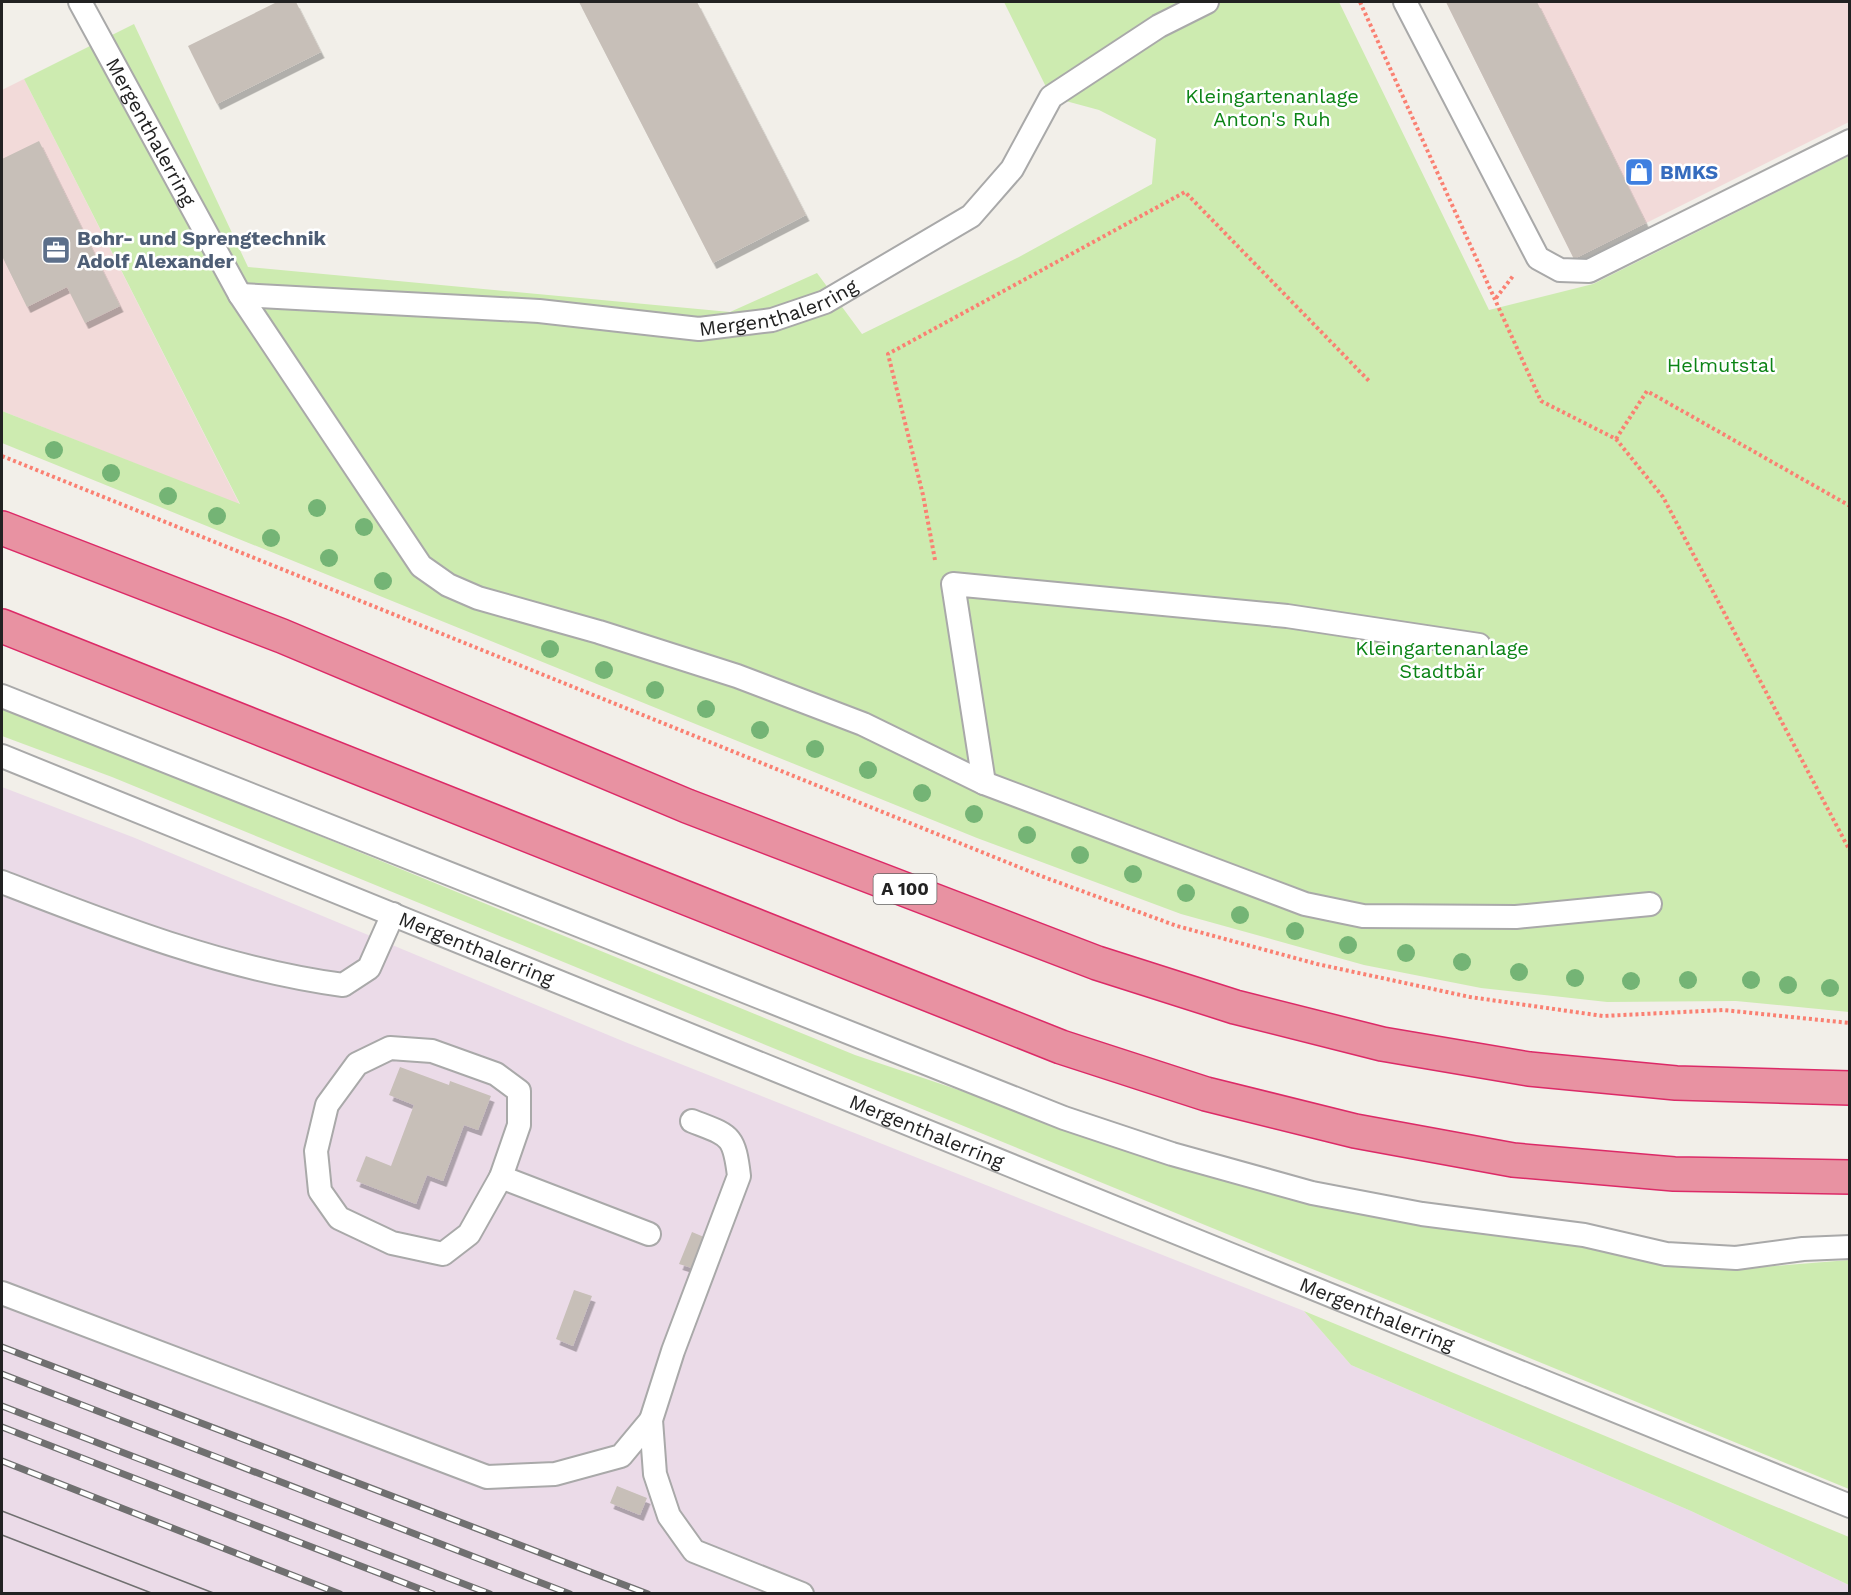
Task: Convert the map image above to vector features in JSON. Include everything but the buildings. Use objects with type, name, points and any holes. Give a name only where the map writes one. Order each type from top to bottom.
[{"type":"highway","name":"A 100","points":[[2,528],[282,636],[687,806],[1097,963],[1235,1007],[1382,1044],[1529,1069],[1676,1083],[1850,1088]]},
{"type":"highway","points":[[2,626],[1061,1047],[1206,1094],[1355,1131],[1513,1160],[1674,1174],[1850,1177]]},
{"type":"lane","name":"Mergenthalerring","points":[[80,2],[240,295],[421,566],[448,585],[478,598],[599,632],[737,676],[864,724],[984,783]]},
{"type":"lane","name":"Mergenthalerring","points":[[240,295],[539,312],[699,329],[772,320],[825,302],[971,216],[1012,169],[1051,97],[1160,26],[1207,2]]},
{"type":"lane","points":[[1405,2],[1538,258],[1560,270],[1589,271],[1850,141]]},
{"type":"lane","points":[[1479,645],[1287,616],[953,584],[984,783],[1305,904],[1363,916],[1516,917],[1650,904]]},
{"type":"lane","points":[[2,696],[1064,1119],[1172,1154],[1312,1193],[1422,1214],[1584,1235],[1666,1254],[1736,1258],[1803,1249],[1850,1247]]},
{"type":"lane","name":"Mergenthalerring","points":[[2,756],[1850,1506]]},
{"type":"lane","points":[[2,882],[146,937],[286,977],[343,985],[369,968],[393,914]]},
{"type":"lane","points":[[390,1048],[432,1051],[496,1074],[519,1091],[519,1125],[501,1177],[469,1234],[442,1254],[392,1243],[339,1218],[320,1191],[316,1151],[327,1105],[357,1064],[390,1048]]},
{"type":"lane","points":[[2,1293],[487,1477],[555,1474],[621,1456],[651,1420],[673,1351],[739,1176],[736,1148],[722,1133],[692,1121]]},
{"type":"lane","points":[[501,1177],[649,1234]]},
{"type":"lane","points":[[651,1420],[656,1474],[669,1516],[694,1551],[802,1593]]},
{"type":"path","points":[[1360,2],[1541,401],[1616,439],[1664,497],[1850,851]]},
{"type":"path","points":[[953,584],[938,574],[923,495],[888,354],[1185,192],[1370,382]]},
{"type":"path","points":[[1616,439],[1647,391],[1850,506]]},
{"type":"path","points":[[2,456],[1041,876],[1177,926],[1317,964],[1470,997],[1603,1016],[1723,1010],[1850,1023]]},
{"type":"shaded area","name":"BMKS","points":[[1446,2],[1849,2],[1849,122],[1574,259]]},
{"type":"shaded area","name":"Bohr- und Sprengtechnik Adolf Alexander","points":[[24,79],[240,505],[2,411],[2,90]]},
{"type":"shaded area","points":[[2,787],[135,838],[625,1042],[1304,1311],[1351,1365],[1691,1511],[1849,1585],[1849,1593],[2,1593]]},
{"type":"green space","name":"Kleingartenanlage Stadtbär","points":[[1004,2],[1339,2],[1489,310],[1593,284],[1849,156],[1849,1012],[1736,1001],[1607,1002],[1481,988],[1364,965],[1181,914],[977,838],[2,443],[2,411],[240,504],[24,79],[134,24],[248,267],[730,312],[817,273],[862,334],[1019,257],[1152,184],[1156,139],[1099,110],[1051,97]]},
{"type":"green space","points":[[2,706],[855,1055],[1244,1186],[1725,1270],[1849,1260],[1849,1489],[112,777],[2,736]]},
{"type":"green space","points":[[1304,1311],[1849,1537],[1849,1585],[1691,1511],[1351,1365]]},
{"type":"tram line","points":[[2,1511],[216,1594]]},
{"type":"tram line","points":[[2,1535],[154,1594]]},
{"type":"railway","points":[[2,1347],[648,1594]]},
{"type":"railway","points":[[2,1374],[570,1594]]},
{"type":"railway","points":[[2,1406],[490,1594]]},
{"type":"railway","points":[[2,1427],[433,1594]]},
{"type":"railway","points":[[2,1461],[340,1594]]},
{"type":"place","name":"BMKS","points":[[1639,172]]},
{"type":"place","name":"Bohr- und Sprengtechnik Adolf Alexander","points":[[56,250]]},
{"type":"park label","name":"Kleingartenanlage Anton's Ruh","points":[[1272,108]]},
{"type":"park label","name":"Helmutstal","points":[[1721,365]]}]
